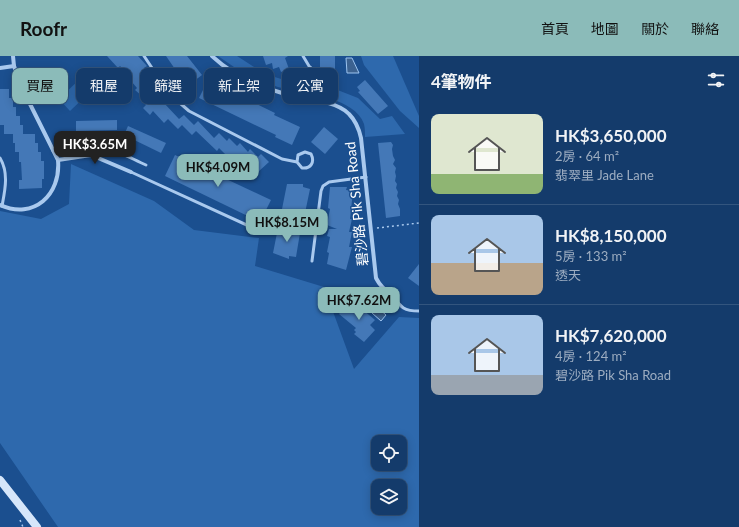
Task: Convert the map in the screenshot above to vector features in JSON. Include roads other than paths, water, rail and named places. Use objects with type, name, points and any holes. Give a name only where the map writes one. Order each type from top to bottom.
[{"type":"main road","points":[[0,480],[37,527]]},
{"type":"street","points":[[1,206],[17,210],[27,209],[37,205],[46,199],[53,191],[59,171],[58,160],[22,88],[14,66],[13,56]]},
{"type":"street","name":"碧沙路 Pik Sha Road","points":[[212,56],[220,63],[248,80],[282,92]]},
{"type":"street","points":[[0,68],[14,66]]},
{"type":"street","name":"碧沙路 Pik Sha Road","points":[[330,104],[338,106],[350,114],[358,125],[366,177],[376,278],[379,285],[385,291],[392,294]]},
{"type":"street","points":[[58,160],[91,155],[131,172]]},
{"type":"lane","points":[[144,56],[166,89],[189,111],[282,159],[297,162],[302,168],[309,167],[313,161],[313,158],[308,152],[301,153],[298,155],[297,162]]},
{"type":"lane","points":[[303,56],[312,68]]},
{"type":"lane","points":[[53,151],[76,146],[104,146],[146,165]]},
{"type":"lane","points":[[0,158],[5,173],[6,183],[1,206]]},
{"type":"lane","points":[[131,172],[262,232]]},
{"type":"lane","points":[[312,261],[320,191],[329,182],[366,177]]},
{"type":"lane","points":[[392,294],[399,304],[408,311],[419,311]]}]
